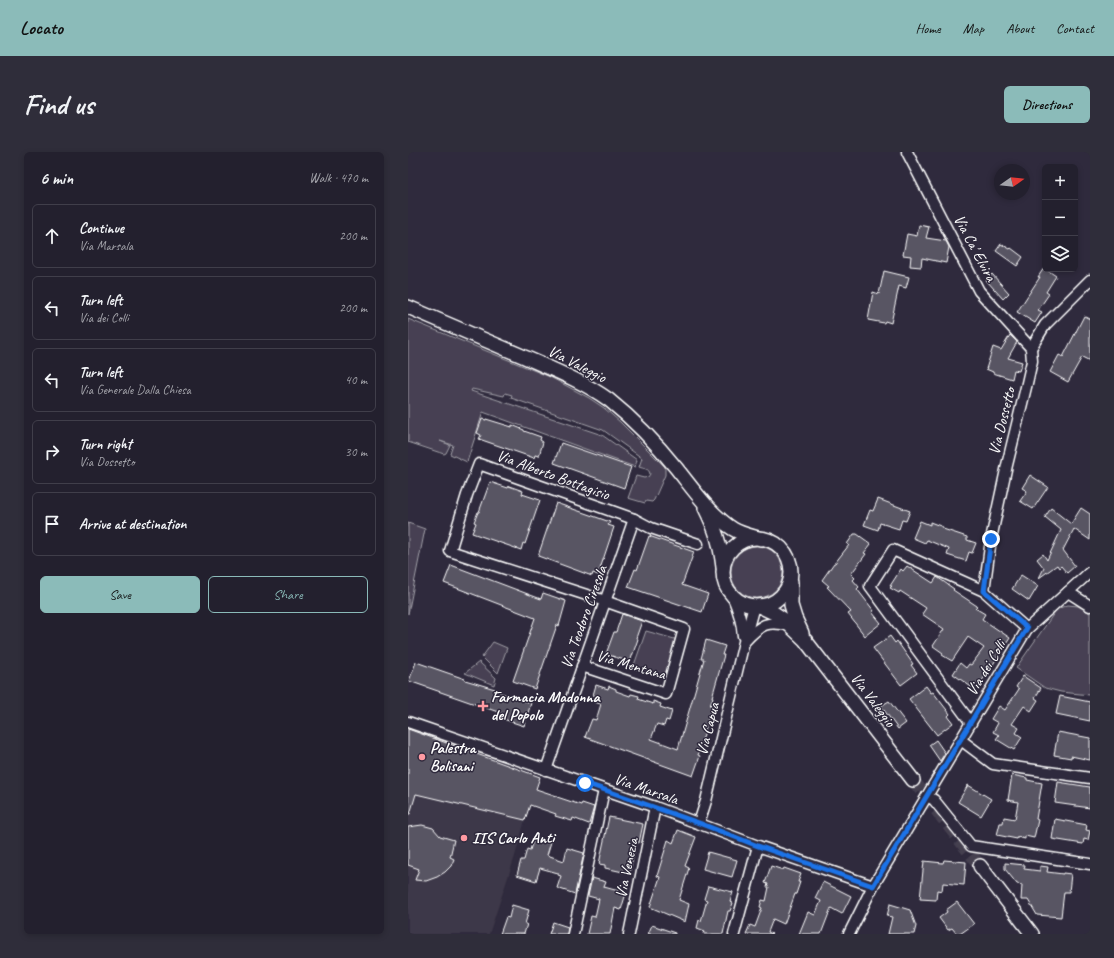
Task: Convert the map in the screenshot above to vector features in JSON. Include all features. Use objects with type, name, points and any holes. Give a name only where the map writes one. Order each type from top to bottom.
[{"type":"main road","name":"Via Valeggio","points":[[408,307],[558,372],[608,399],[627,415],[677,468],[698,496],[712,521],[718,536],[724,578]]},
{"type":"main road","name":"Via Valeggio","points":[[698,496],[733,529],[761,539]]},
{"type":"main road","points":[[751,539],[761,539],[772,542],[781,548],[788,557],[791,567],[791,578],[788,587],[776,600],[768,604],[757,606],[746,604],[732,595],[724,578],[724,568],[727,558],[733,549],[741,543],[751,539]]},
{"type":"main road","name":"Via Valeggio","points":[[791,578],[791,605],[805,640]]},
{"type":"main road","name":"Via Valeggio","points":[[757,606],[774,613],[792,626],[805,640],[913,780]]},
{"type":"main road","points":[[980,866],[1032,934]]},
{"type":"street","name":"Via Ca' Elvira","points":[[907,152],[979,291],[1031,348]]},
{"type":"street","name":"Via Dossetto","points":[[984,591],[991,539],[1032,360],[1031,348],[1045,325],[1090,280]]},
{"type":"street","name":"Via Alberto Bottagisio","points":[[605,601],[450,551],[467,496],[479,464],[634,519],[651,528],[698,544]]},
{"type":"street","name":"Via Teodoro Ciresola","points":[[546,770],[634,519]]},
{"type":"street","points":[[971,723],[870,586],[893,550],[984,591],[1027,628]]},
{"type":"street","name":"Via dei Colli","points":[[849,934],[873,886],[1027,628],[1090,572]]},
{"type":"street","points":[[1068,592],[1090,606]]},
{"type":"street","name":"Via Capua","points":[[732,595],[739,610],[744,642]]},
{"type":"street","name":"Via Mentana","points":[[582,666],[666,694],[684,629],[605,601]]},
{"type":"street","name":"Via Capua","points":[[699,823],[706,801],[744,642],[757,606]]},
{"type":"street","points":[[744,642],[756,629],[763,625],[770,623],[792,626]]},
{"type":"street","name":"Via Marsala","points":[[408,722],[655,807],[758,846],[873,886]]},
{"type":"street","points":[[961,740],[993,764],[1090,778]]},
{"type":"street","points":[[573,934],[604,790]]},
{"type":"street","points":[[927,796],[934,800],[970,846],[1090,864]]},
{"type":"street","name":"Via Venezia","points":[[629,934],[655,807]]},
{"type":"street","points":[[734,934],[758,846]]},
{"type":"shaded area","points":[[408,319],[550,377],[589,398],[604,408],[665,467],[665,475],[654,500],[652,502],[646,501],[645,503],[628,498],[636,476],[644,478],[648,477],[650,474],[647,470],[639,467],[642,458],[603,430],[511,398],[512,395],[505,393],[504,396],[472,389],[471,391],[602,435],[637,460],[635,467],[483,412],[467,462],[450,454],[453,445],[440,441],[450,445],[444,454],[408,442]]},
{"type":"shaded area","points":[[408,523],[425,529],[408,614]]},
{"type":"shaded area","points":[[752,546],[762,546],[776,553],[783,567],[783,577],[776,591],[762,598],[752,598],[742,594],[735,587],[731,577],[731,567],[735,557],[742,550]]},
{"type":"shaded area","points":[[1068,605],[1078,606],[1090,613],[1090,695],[1061,692],[1045,688],[1016,668],[1057,609]]},
{"type":"shaded area","points":[[646,631],[678,640],[666,678],[633,668]]},
{"type":"shaded area","points":[[493,642],[507,648],[498,673],[482,657]]},
{"type":"shaded area","points":[[479,662],[496,678],[494,685],[465,673]]},
{"type":"shaded area","name":"IIS Carlo Anti","points":[[408,727],[442,740],[430,782],[525,820],[515,856],[489,934],[408,934]]},
{"type":"building","points":[[919,225],[929,227],[926,238],[946,241],[949,247],[946,263],[922,258],[921,267],[910,266],[911,256],[903,255],[907,234],[917,236]]},
{"type":"building","points":[[1001,244],[1010,249],[1011,248],[1023,257],[1017,266],[996,251]]},
{"type":"building","points":[[884,271],[909,277],[906,288],[899,286],[891,323],[885,321],[884,323],[868,320],[873,292],[879,294]]},
{"type":"building","points":[[1042,271],[1050,272],[1056,276],[1046,292],[1049,294],[1038,310],[1042,312],[1035,323],[1017,312],[1040,277],[1038,277]]},
{"type":"building","points":[[992,274],[1009,293],[1003,299],[986,280]]},
{"type":"building","points":[[1084,316],[1090,319],[1090,361],[1082,357],[1068,382],[1050,372],[1059,355],[1063,357]]},
{"type":"building","points":[[1010,335],[1017,342],[1008,358],[1022,362],[1019,371],[1014,370],[1012,379],[993,373],[986,369],[993,347],[1001,350]]},
{"type":"building","points":[[482,419],[512,427],[512,425],[541,437],[540,440],[543,442],[539,456],[535,455],[534,458],[479,439],[481,435],[477,433]]},
{"type":"building","points":[[561,443],[631,467],[624,488],[554,463]]},
{"type":"building","points":[[1030,475],[1048,487],[1033,509],[1020,501],[1027,491],[1022,488]]},
{"type":"building","points":[[490,482],[523,491],[522,494],[540,500],[525,544],[523,543],[521,550],[472,533],[476,523],[474,522]]},
{"type":"building","points":[[878,499],[910,511],[906,521],[902,520],[899,529],[880,523],[878,530],[864,525],[870,510],[873,511]]},
{"type":"building","points":[[556,503],[610,522],[608,525],[614,527],[598,575],[593,573],[592,576],[538,556]]},
{"type":"building","points":[[1051,508],[1071,524],[1081,508],[1090,514],[1090,540],[1074,529],[1063,550],[1075,566],[1067,573],[1061,566],[1059,568],[1057,565],[1039,578],[1044,568],[1037,559],[1043,554],[1047,560],[1061,530],[1045,517]]},
{"type":"building","points":[[920,521],[930,525],[930,522],[943,527],[943,529],[967,537],[967,540],[976,543],[972,553],[969,552],[966,561],[947,555],[949,549],[927,540],[925,543],[913,538]]},
{"type":"building","points":[[854,534],[857,534],[871,544],[864,553],[866,554],[851,574],[855,578],[853,580],[859,587],[857,589],[874,611],[872,612],[881,623],[865,636],[848,614],[851,612],[822,580],[849,545],[847,544]]},
{"type":"building","points":[[649,536],[694,552],[682,585],[708,594],[702,612],[628,587],[635,569],[637,570]]},
{"type":"building","points":[[451,565],[541,599],[543,593],[566,601],[559,626],[557,625],[535,689],[513,681],[535,618],[444,583]]},
{"type":"building","points":[[907,566],[933,583],[937,577],[977,606],[975,608],[985,614],[982,619],[1010,638],[981,682],[979,681],[974,689],[953,674],[960,663],[966,668],[969,664],[971,665],[984,648],[968,637],[952,661],[942,655],[943,653],[933,646],[944,629],[922,614],[926,608],[900,591],[899,593],[890,588],[901,569],[903,571]]},
{"type":"building","points":[[1021,575],[1038,586],[1029,601],[1012,589]]},
{"type":"building","points":[[622,614],[642,621],[636,638],[638,639],[630,662],[606,654]]},
{"type":"building","points":[[890,636],[895,643],[897,641],[913,664],[911,665],[917,673],[901,685],[873,648]]},
{"type":"building","points":[[706,640],[725,646],[722,655],[724,655],[710,706],[712,706],[698,755],[700,756],[693,776],[585,737],[592,719],[596,720],[601,704],[594,702],[596,696],[593,695],[596,685],[608,689],[609,686],[616,689],[616,691],[630,696],[631,694],[639,696],[638,699],[653,704],[653,701],[661,704],[660,707],[672,711],[669,721],[666,720],[664,726],[657,724],[651,739],[678,749],[704,659],[701,659]]},
{"type":"building","points":[[416,662],[531,703],[524,726],[500,718],[501,713],[409,681]]},
{"type":"building","points":[[1023,676],[1041,688],[1035,698],[1038,700],[1031,711],[1024,706],[1012,724],[1019,728],[1016,733],[1022,737],[1014,750],[996,739],[999,735],[993,732],[998,723],[991,719],[999,706],[1005,710],[1019,689],[1016,687]]},
{"type":"building","points":[[926,686],[931,693],[933,692],[950,714],[948,716],[953,723],[937,735],[909,699]]},
{"type":"building","points":[[1060,696],[1090,702],[1090,721],[1056,714]]},
{"type":"building","points":[[889,701],[906,723],[898,729],[881,706]]},
{"type":"building","points":[[408,729],[540,777],[536,789],[581,805],[582,803],[594,807],[589,824],[573,818],[572,821],[555,816],[556,814],[530,805],[525,820],[416,794],[410,814],[408,814]]},
{"type":"building","points":[[1058,732],[1090,738],[1090,760],[1071,756],[1071,758],[1054,755]]},
{"type":"building","points":[[936,740],[945,753],[940,761],[929,745]]},
{"type":"building","points":[[1012,775],[1042,783],[1036,819],[1038,820],[1034,838],[1025,836],[1025,839],[1017,837],[1017,839],[997,835],[1000,823],[1003,823],[1004,817],[1015,819],[1018,802],[1008,800]]},
{"type":"building","points":[[1058,782],[1090,787],[1090,808],[1055,803]]},
{"type":"building","points":[[968,785],[991,799],[981,816],[958,802]]},
{"type":"building","points":[[609,817],[643,824],[639,843],[636,842],[630,871],[623,870],[623,872],[605,868],[605,865],[599,864]]},
{"type":"building","points":[[1055,819],[1087,825],[1086,830],[1090,831],[1088,840],[1084,839],[1083,844],[1052,839]]},
{"type":"building","points":[[422,825],[433,828],[440,836],[454,840],[450,857],[454,859],[451,866],[437,877],[426,881],[415,880],[419,869],[408,865],[408,827]]},
{"type":"building","points":[[678,830],[696,837],[685,866],[689,868],[679,900],[689,904],[685,922],[650,907],[660,877],[657,876],[668,840],[673,843]]},
{"type":"building","points":[[534,837],[551,842],[547,855],[564,861],[567,848],[584,853],[575,894],[557,888],[561,876],[558,875],[558,873],[540,868],[536,881],[517,875],[521,860],[524,860],[527,849],[530,850]]},
{"type":"building","points":[[708,852],[737,860],[732,877],[703,869]]},
{"type":"building","points":[[944,860],[966,862],[964,885],[943,883],[942,891],[937,890],[936,900],[920,899],[924,861],[943,863]]},
{"type":"building","points":[[1005,863],[1025,865],[1024,869],[1040,871],[1040,866],[1048,867],[1047,872],[1071,874],[1069,892],[1064,892],[1061,917],[1037,915],[1028,900],[1021,900],[1022,885],[1017,884],[1005,869]]},
{"type":"building","points":[[771,866],[783,870],[784,868],[801,874],[796,894],[784,924],[773,919],[768,932],[772,934],[746,934],[750,925],[755,927],[762,908],[760,907],[762,900],[766,901],[769,887],[767,887],[768,884],[765,883]]},
{"type":"building","points":[[592,878],[606,882],[604,887],[626,893],[621,910],[615,908],[610,934],[587,934],[591,916],[595,917],[599,899],[588,896]]},
{"type":"building","points":[[823,882],[851,896],[842,914],[831,908],[821,934],[799,934],[808,912],[815,915],[821,901],[815,898]]},
{"type":"building","points":[[708,886],[733,892],[730,902],[733,903],[730,911],[728,911],[723,934],[704,934],[705,931],[697,928],[699,920],[701,921],[707,900],[704,899]]},
{"type":"building","points":[[957,902],[974,924],[960,934],[957,934],[952,928],[948,930],[939,918],[947,912],[946,910]]},
{"type":"building","points":[[890,904],[910,910],[916,926],[914,934],[888,934],[892,917],[887,916]]},
{"type":"building","points":[[512,905],[529,910],[524,934],[500,934],[506,917],[509,918]]},
{"type":"building","points":[[553,922],[568,927],[567,934],[549,934]]},
{"type":"building","points":[[652,925],[675,933],[675,934],[648,934]]},
{"type":"tunnel","points":[[913,780],[980,866]]},
{"type":"place","name":"Farmacia Madonna del Popolo","points":[[483,706]]},
{"type":"place","name":"Palestra Bolisani","points":[[422,757]]},
{"type":"place","name":"IIS Carlo Anti","points":[[464,838]]},
{"type":"route","points":[[585,783],[873,886],[1027,628],[984,591],[991,539]]}]
